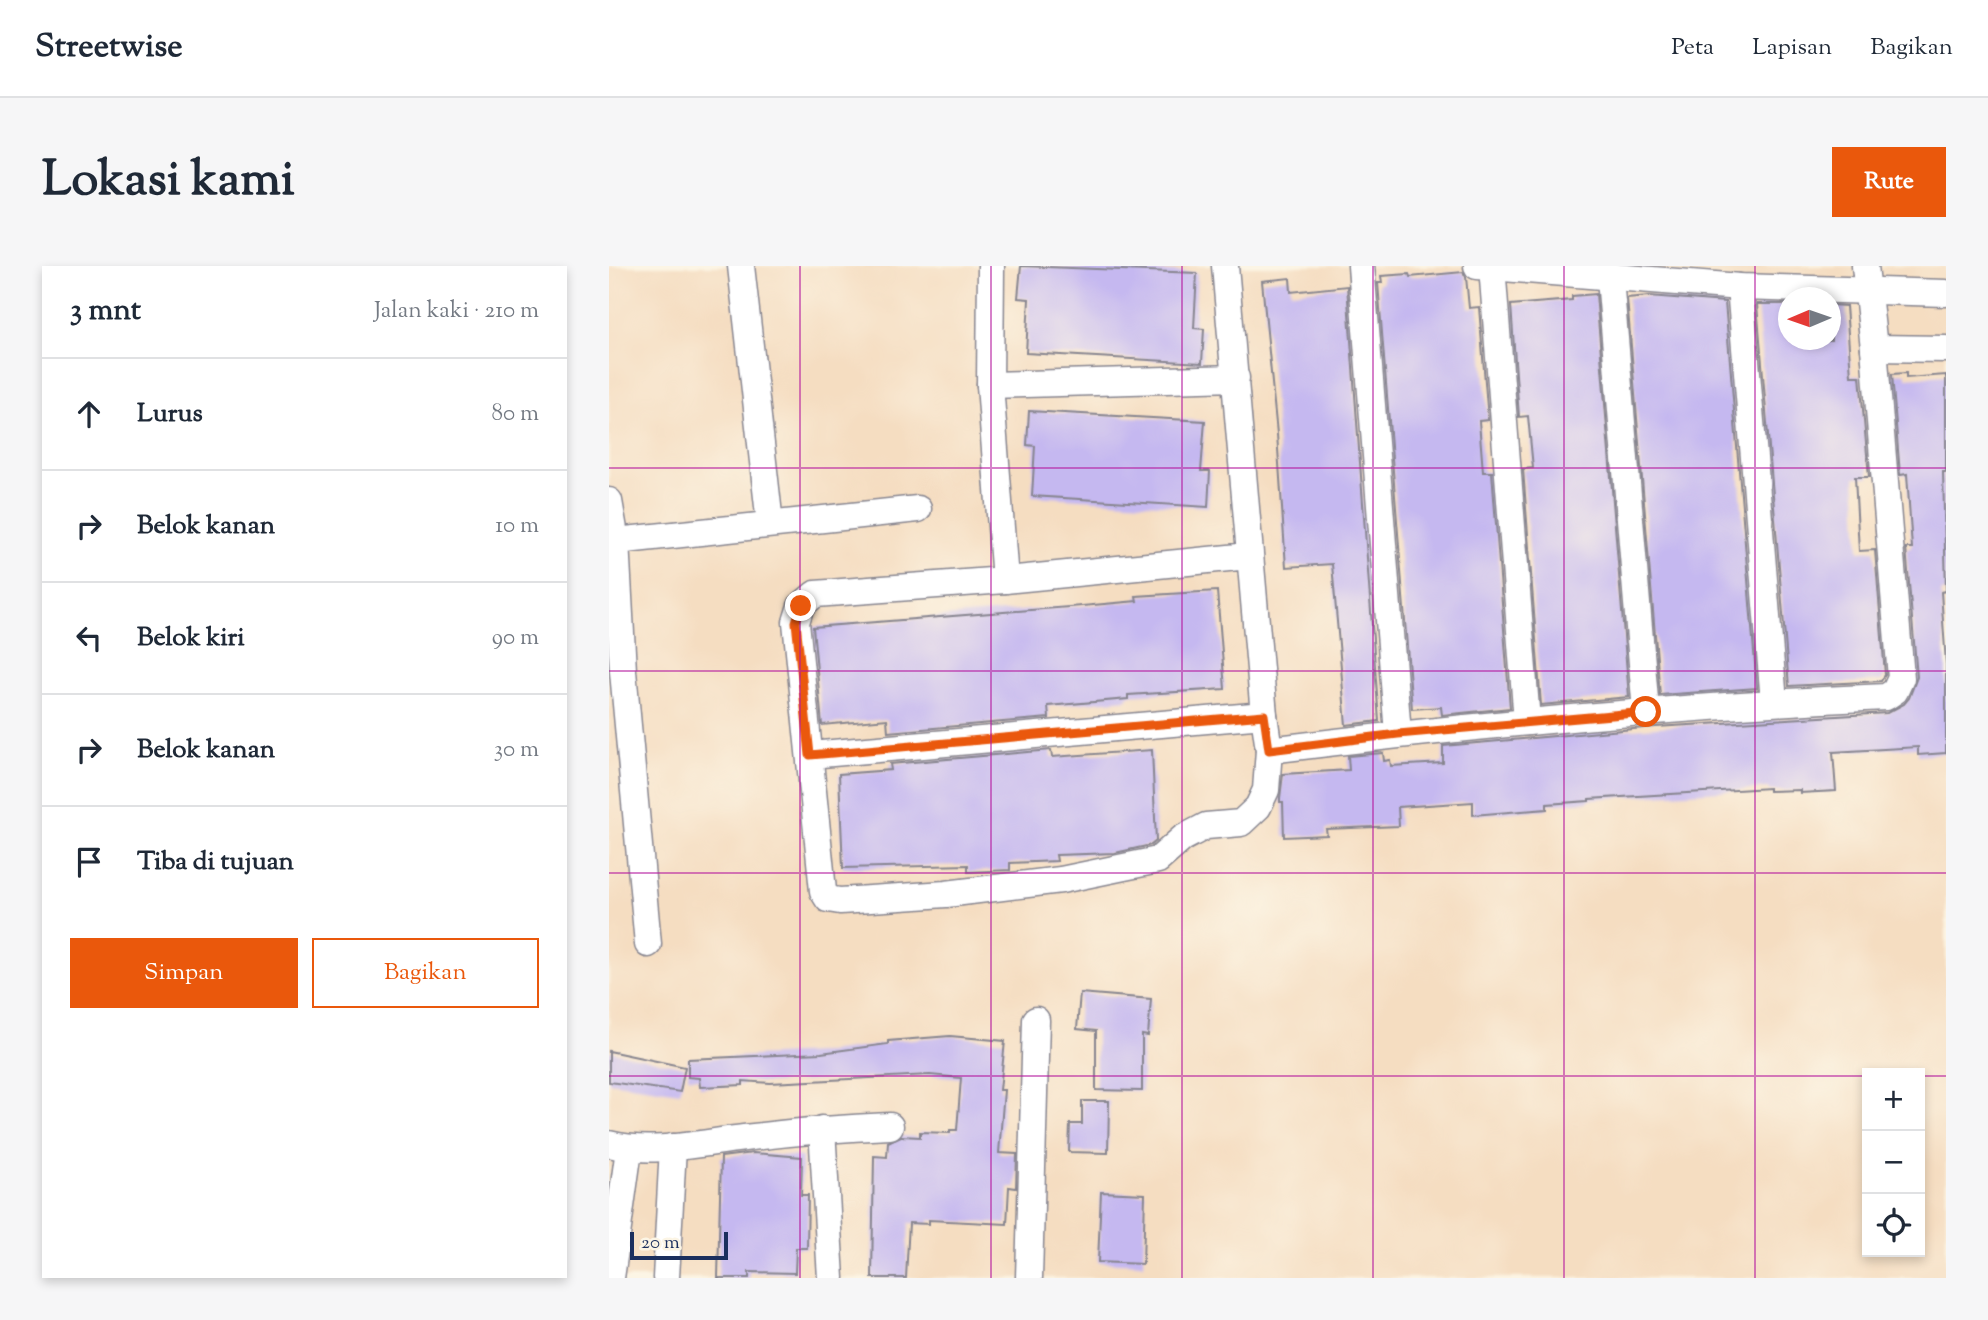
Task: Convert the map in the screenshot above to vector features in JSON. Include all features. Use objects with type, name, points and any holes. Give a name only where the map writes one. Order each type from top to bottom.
[{"type":"street","points":[[741,266],[769,524]]},
{"type":"street","points":[[991,266],[991,385],[1005,580]]},
{"type":"street","points":[[1225,266],[1249,556],[1269,750],[1266,790],[1258,807],[1241,823],[1206,826],[1183,838],[1158,860],[1061,880],[946,894],[840,901],[828,899],[823,891],[796,622],[801,606],[815,594],[1005,580],[1249,556]]},
{"type":"street","points":[[1361,266],[1398,734]]},
{"type":"street","points":[[1269,750],[1527,722],[1774,702],[1886,697],[1895,691],[1901,678],[1865,266]]},
{"type":"street","points":[[1527,722],[1487,267],[1740,286],[1946,293]]},
{"type":"street","points":[[1610,278],[1646,712]]},
{"type":"street","points":[[1740,286],[1774,702]]},
{"type":"street","points":[[1874,348],[1946,349]]},
{"type":"street","points":[[991,385],[1236,378]]},
{"type":"street","points":[[609,501],[616,541],[616,671],[647,944]]},
{"type":"street","points":[[616,541],[918,509]]},
{"type":"street","points":[[810,755],[1264,715]]},
{"type":"street","points":[[1029,1278],[1036,1020]]},
{"type":"street","points":[[611,1278],[619,1147],[673,1147],[822,1129],[890,1126]]},
{"type":"street","points":[[822,1129],[831,1278]]},
{"type":"street","points":[[666,1278],[673,1147]]},
{"type":"building","points":[[1021,266],[1197,273],[1194,328],[1204,329],[1202,363],[1026,353],[1029,299],[1018,298]]},
{"type":"building","points":[[1463,272],[1466,277],[1469,308],[1479,307],[1488,420],[1479,421],[1483,472],[1492,472],[1510,708],[1442,715],[1441,707],[1412,709],[1378,283],[1382,283],[1381,276],[1409,274],[1410,277]]},
{"type":"building","points":[[1290,278],[1291,292],[1347,286],[1379,721],[1346,725],[1332,564],[1286,567],[1277,434],[1262,281]]},
{"type":"building","points":[[1596,294],[1629,697],[1541,705],[1523,469],[1533,468],[1528,416],[1519,417],[1511,305],[1572,300],[1572,296]]},
{"type":"building","points":[[1649,296],[1725,302],[1757,688],[1660,695],[1627,298]]},
{"type":"building","points":[[1757,304],[1778,304],[1778,350],[1841,350],[1841,306],[1846,306],[1851,376],[1860,376],[1869,477],[1855,477],[1859,551],[1875,550],[1885,675],[1881,681],[1789,686]]},
{"type":"building","points":[[1906,373],[1906,378],[1946,375],[1946,472],[1943,472],[1946,591],[1941,592],[1946,664],[1946,753],[1918,755],[1918,747],[1833,752],[1836,791],[1800,793],[1800,790],[1769,791],[1769,788],[1589,799],[1547,804],[1547,809],[1473,815],[1473,802],[1398,807],[1399,826],[1326,829],[1327,835],[1284,837],[1283,802],[1280,802],[1283,774],[1349,770],[1348,756],[1383,753],[1384,761],[1390,760],[1391,766],[1443,763],[1443,746],[1656,727],[1887,713],[1904,704],[1917,677],[1906,548],[1912,548],[1907,474],[1900,475],[1892,374]]},
{"type":"building","points":[[1029,411],[1205,421],[1201,471],[1210,471],[1208,507],[1032,496],[1035,446],[1027,445]]},
{"type":"building","points":[[1217,591],[1225,689],[1128,695],[1128,699],[1048,706],[1049,718],[888,732],[887,719],[822,725],[813,627],[1082,606],[1137,601],[1136,596]]},
{"type":"building","points":[[1051,750],[1052,757],[1152,750],[1156,841],[1151,845],[1115,853],[1056,855],[1057,861],[1010,863],[1010,870],[968,872],[968,865],[843,868],[839,774],[891,770],[890,764]]},
{"type":"building","points":[[1080,993],[1151,999],[1148,1036],[1142,1035],[1142,1091],[1096,1090],[1096,1031],[1077,1029]]},
{"type":"building","points":[[950,1036],[1005,1041],[1000,1090],[1004,1090],[999,1153],[1017,1154],[1016,1188],[1009,1187],[1007,1224],[929,1220],[929,1224],[909,1223],[906,1278],[872,1278],[874,1156],[887,1157],[888,1142],[901,1136],[920,1137],[920,1132],[950,1133],[950,1130],[957,1130],[961,1078],[930,1075],[770,1083],[743,1081],[743,1085],[700,1087],[699,1078],[688,1077],[688,1059],[821,1053],[888,1044],[888,1041]]},
{"type":"building","points":[[609,1051],[685,1067],[680,1092],[609,1082]]},
{"type":"building","points":[[1082,1101],[1109,1101],[1108,1153],[1069,1152],[1070,1124],[1082,1124]]},
{"type":"building","points":[[753,1153],[802,1157],[801,1195],[808,1195],[807,1248],[796,1248],[795,1273],[749,1272],[749,1278],[718,1278],[721,1157]]},
{"type":"building","points":[[1101,1192],[1145,1194],[1143,1264],[1098,1262]]},
{"type":"route","points":[[801,606],[796,622],[810,755],[1264,715],[1269,750],[1398,734],[1646,712]]}]
